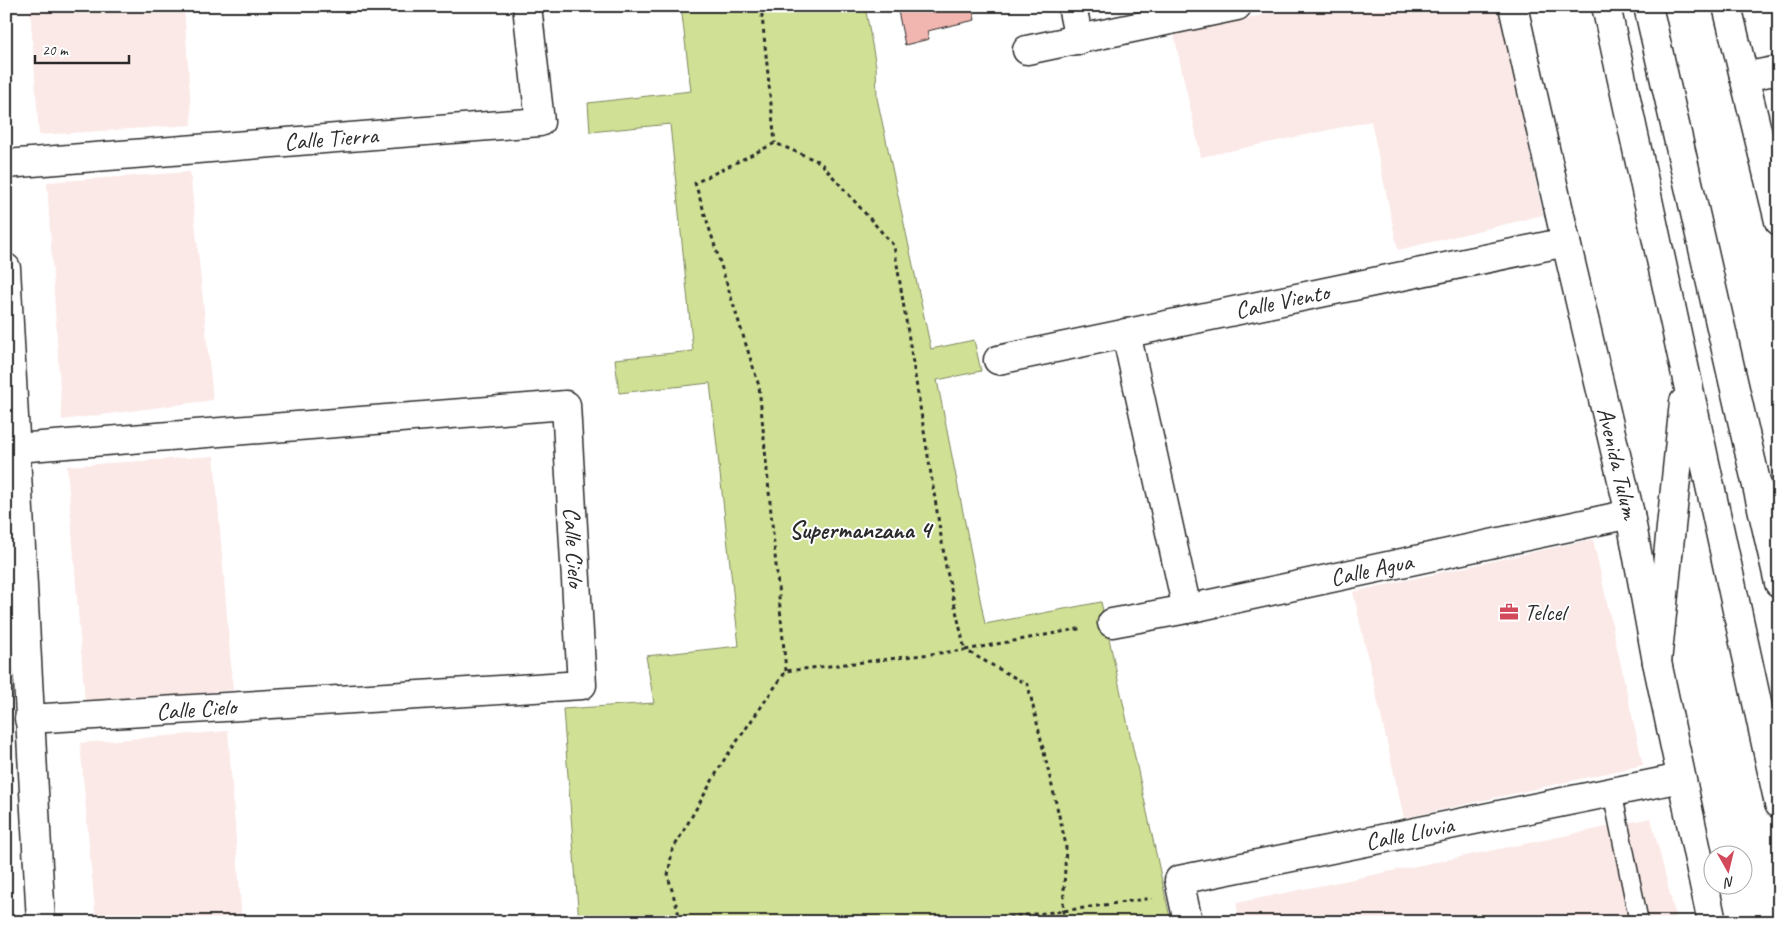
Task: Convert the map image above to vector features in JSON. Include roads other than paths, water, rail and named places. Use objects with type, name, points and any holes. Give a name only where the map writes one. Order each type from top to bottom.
[{"type":"street","name":"Calle Tierra","points":[[6,164],[540,122],[527,6]]},
{"type":"street","points":[[1072,6],[1079,40]]},
{"type":"street","points":[[1027,50],[1237,6]]},
{"type":"street","name":"Avenida Tulum","points":[[1513,6],[1630,514],[1657,662],[1712,922]]},
{"type":"street","points":[[1606,6],[1779,804]]},
{"type":"street","points":[[1648,6],[1779,582]]},
{"type":"street","points":[[1727,6],[1779,221]]},
{"type":"street","points":[[1744,77],[1779,70]]},
{"type":"street","name":"Calle Viento","points":[[998,360],[1566,242]]},
{"type":"street","points":[[6,268],[41,922]]},
{"type":"street","points":[[1126,333],[1187,609]]},
{"type":"street","points":[[1657,662],[1687,378]]},
{"type":"street","name":"Calle Cielo","points":[[16,448],[566,406],[582,685],[29,719]]},
{"type":"street","name":"Calle Agua","points":[[1112,623],[1187,609],[1630,514]]},
{"type":"street","name":"Calle Lluvia","points":[[1188,922],[1179,880],[1681,778]]},
{"type":"lane","points":[[1612,791],[1639,922]]},
{"type":"place","name":"Telcel","points":[[1509,612]]},
{"type":"district","name":"Supermanzana 4","points":[[860,529]]}]
